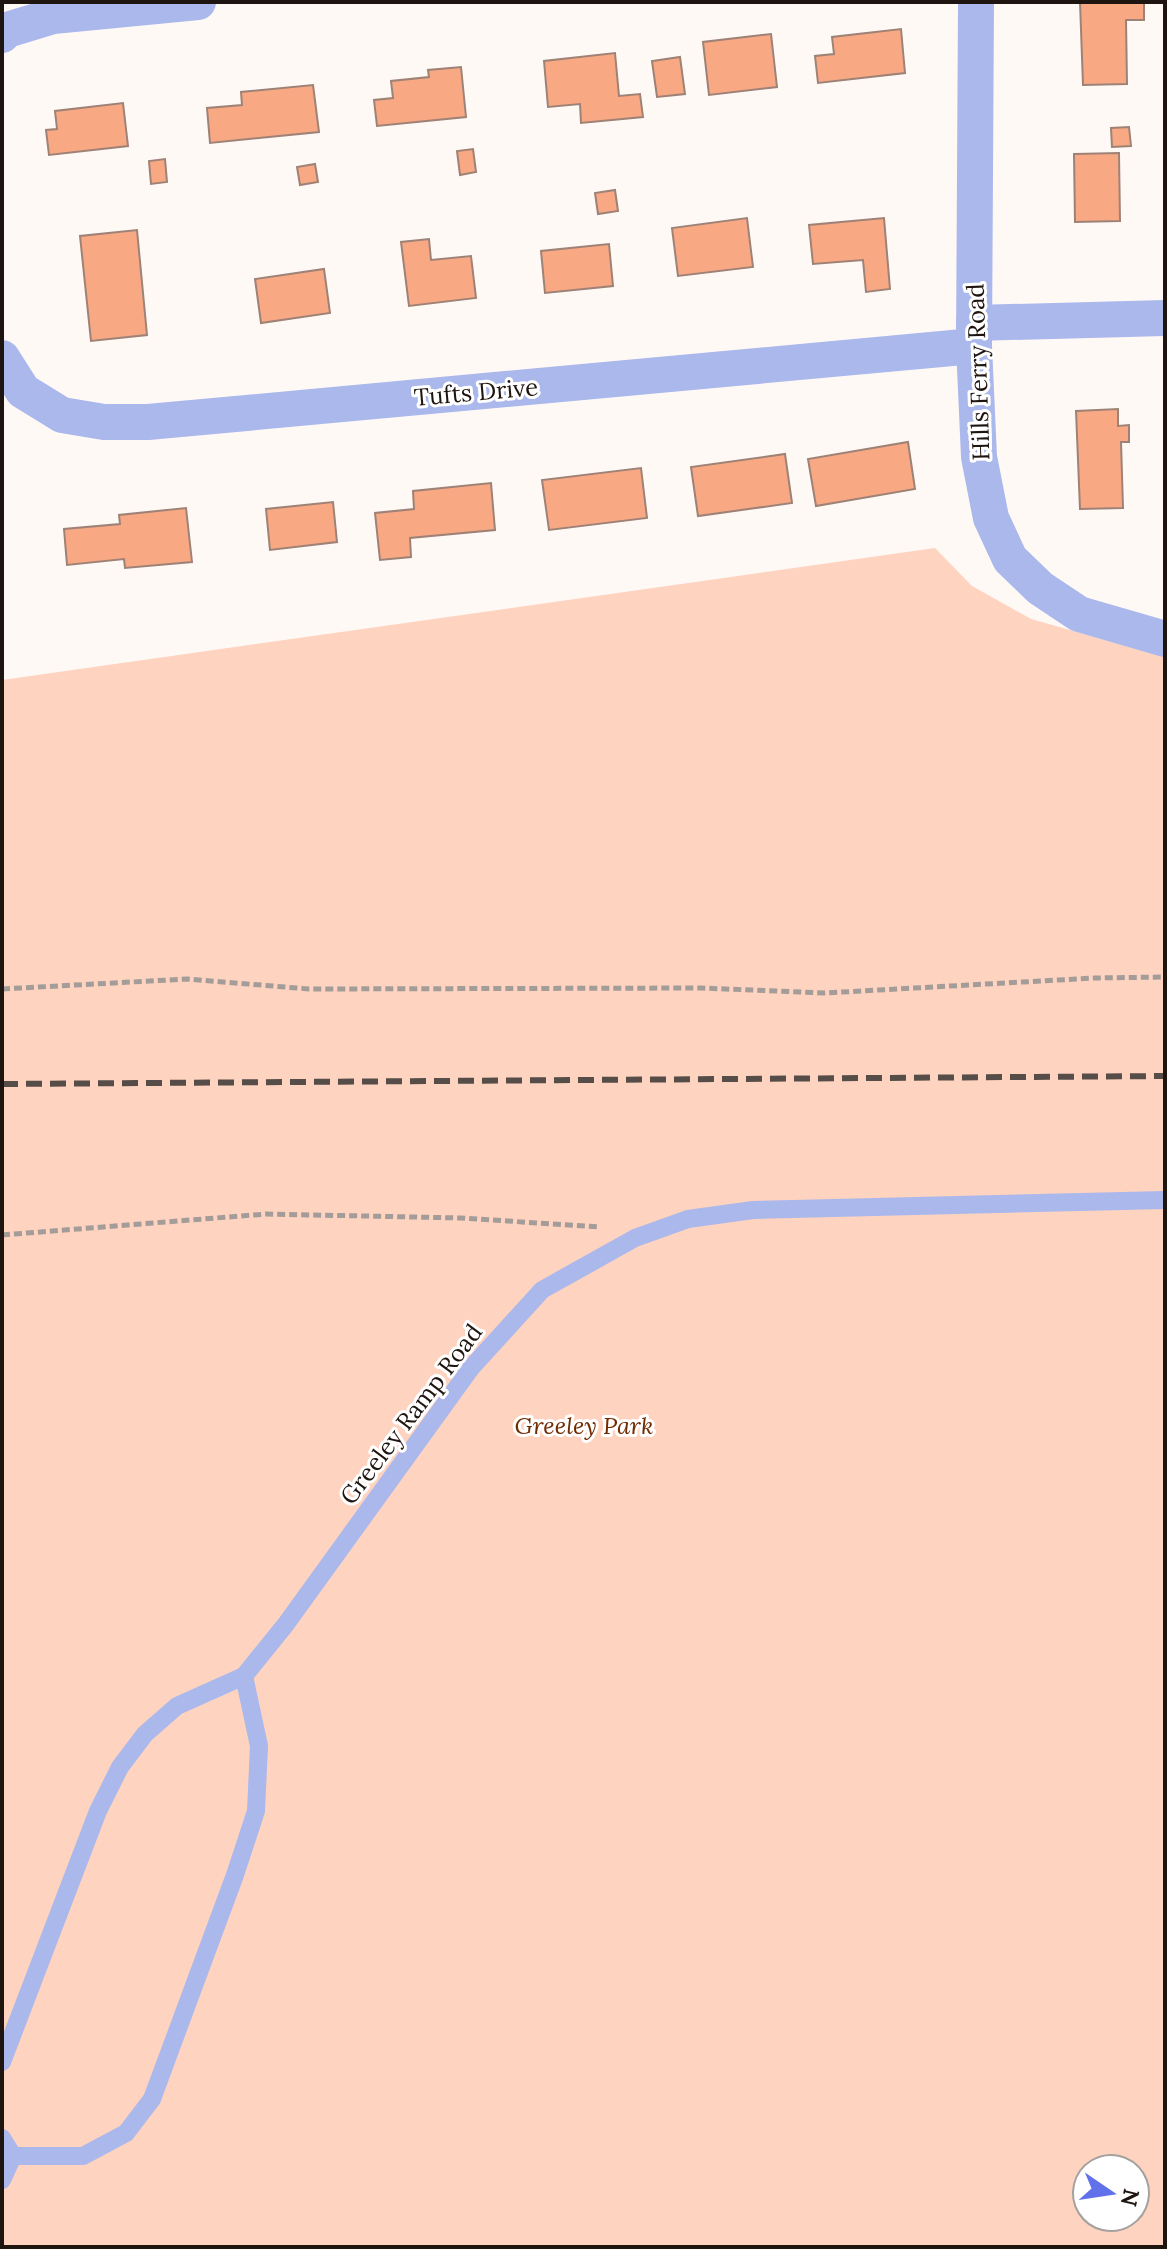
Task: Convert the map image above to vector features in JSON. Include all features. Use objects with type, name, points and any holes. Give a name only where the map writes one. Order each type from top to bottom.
[{"type":"street","points":[[2,35],[7,30],[53,16],[198,2]]},
{"type":"street","name":"Hills Ferry Road","points":[[976,2],[974,334],[979,457],[991,518],[1010,559],[1040,588],[1079,614],[1165,639]]},
{"type":"street","name":"Tufts Drive","points":[[2,358],[23,391],[62,415],[104,422],[133,422],[974,334],[1165,318]]},
{"type":"lane","name":"Greeley Ramp Road","points":[[2,2062],[98,1811],[120,1767],[145,1734],[177,1706],[244,1676],[286,1624],[471,1368],[542,1290],[635,1238],[688,1219],[753,1210],[1165,1200]]},
{"type":"lane","points":[[13,2156],[83,2156],[126,2133],[152,2099],[256,1811],[259,1746],[244,1676]]},
{"type":"lane","points":[[2,2138],[13,2156]]},
{"type":"lane","points":[[2,2180],[13,2156]]},
{"type":"path","points":[[2,989],[187,979],[309,989],[701,988],[825,993],[1165,977]]},
{"type":"path","points":[[2,1235],[266,1214],[461,1218],[657,1230]]},
{"type":"green space","name":"Greeley Park","points":[[935,548],[972,586],[1031,619],[1165,657],[1165,2247],[2,2247],[2,680]]},
{"type":"building","points":[[1080,2],[1144,2],[1144,20],[1126,20],[1127,84],[1083,85]]},
{"type":"building","points":[[901,29],[905,73],[818,83],[815,56],[834,54],[832,37]]},
{"type":"building","points":[[771,34],[777,87],[709,95],[703,42]]},
{"type":"building","points":[[615,53],[619,96],[640,94],[643,117],[581,123],[580,104],[548,107],[544,61]]},
{"type":"building","points":[[680,57],[685,94],[657,97],[652,61]]},
{"type":"building","points":[[461,67],[466,117],[377,126],[374,100],[393,98],[391,81],[429,77],[428,70]]},
{"type":"building","points":[[313,85],[319,132],[210,143],[207,108],[242,105],[241,92]]},
{"type":"building","points":[[123,103],[128,146],[49,155],[46,130],[57,129],[55,111]]},
{"type":"building","points":[[1129,127],[1131,146],[1112,147],[1111,128]]},
{"type":"building","points":[[473,149],[476,172],[460,175],[457,151]]},
{"type":"building","points":[[1119,153],[1120,221],[1075,222],[1074,154]]},
{"type":"building","points":[[165,159],[167,182],[151,184],[149,161]]},
{"type":"building","points":[[315,164],[318,182],[300,185],[297,167]]},
{"type":"building","points":[[615,190],[618,211],[598,214],[595,193]]},
{"type":"building","points":[[747,218],[753,267],[678,276],[672,228]]},
{"type":"building","points":[[884,218],[890,289],[866,292],[863,260],[813,264],[809,225]]},
{"type":"building","points":[[137,230],[147,335],[91,341],[80,236]]},
{"type":"building","points":[[429,239],[431,260],[471,256],[476,298],[409,306],[401,242]]},
{"type":"building","points":[[609,244],[613,286],[545,293],[541,251]]},
{"type":"building","points":[[324,269],[330,313],[261,323],[255,279]]},
{"type":"building","points":[[1118,409],[1118,426],[1129,425],[1129,442],[1121,442],[1123,508],[1080,509],[1076,411]]},
{"type":"building","points":[[908,442],[915,489],[816,506],[808,459]]},
{"type":"building","points":[[785,454],[792,503],[698,516],[691,467]]},
{"type":"building","points":[[641,468],[647,518],[549,530],[542,480]]},
{"type":"building","points":[[491,483],[495,530],[410,538],[411,557],[380,560],[375,513],[414,509],[413,491]]},
{"type":"building","points":[[333,502],[337,542],[270,550],[266,509]]},
{"type":"building","points":[[186,508],[192,562],[125,568],[124,559],[67,565],[64,529],[120,524],[119,515]]},
{"type":"railway","points":[[2,1084],[1165,1076]]}]
